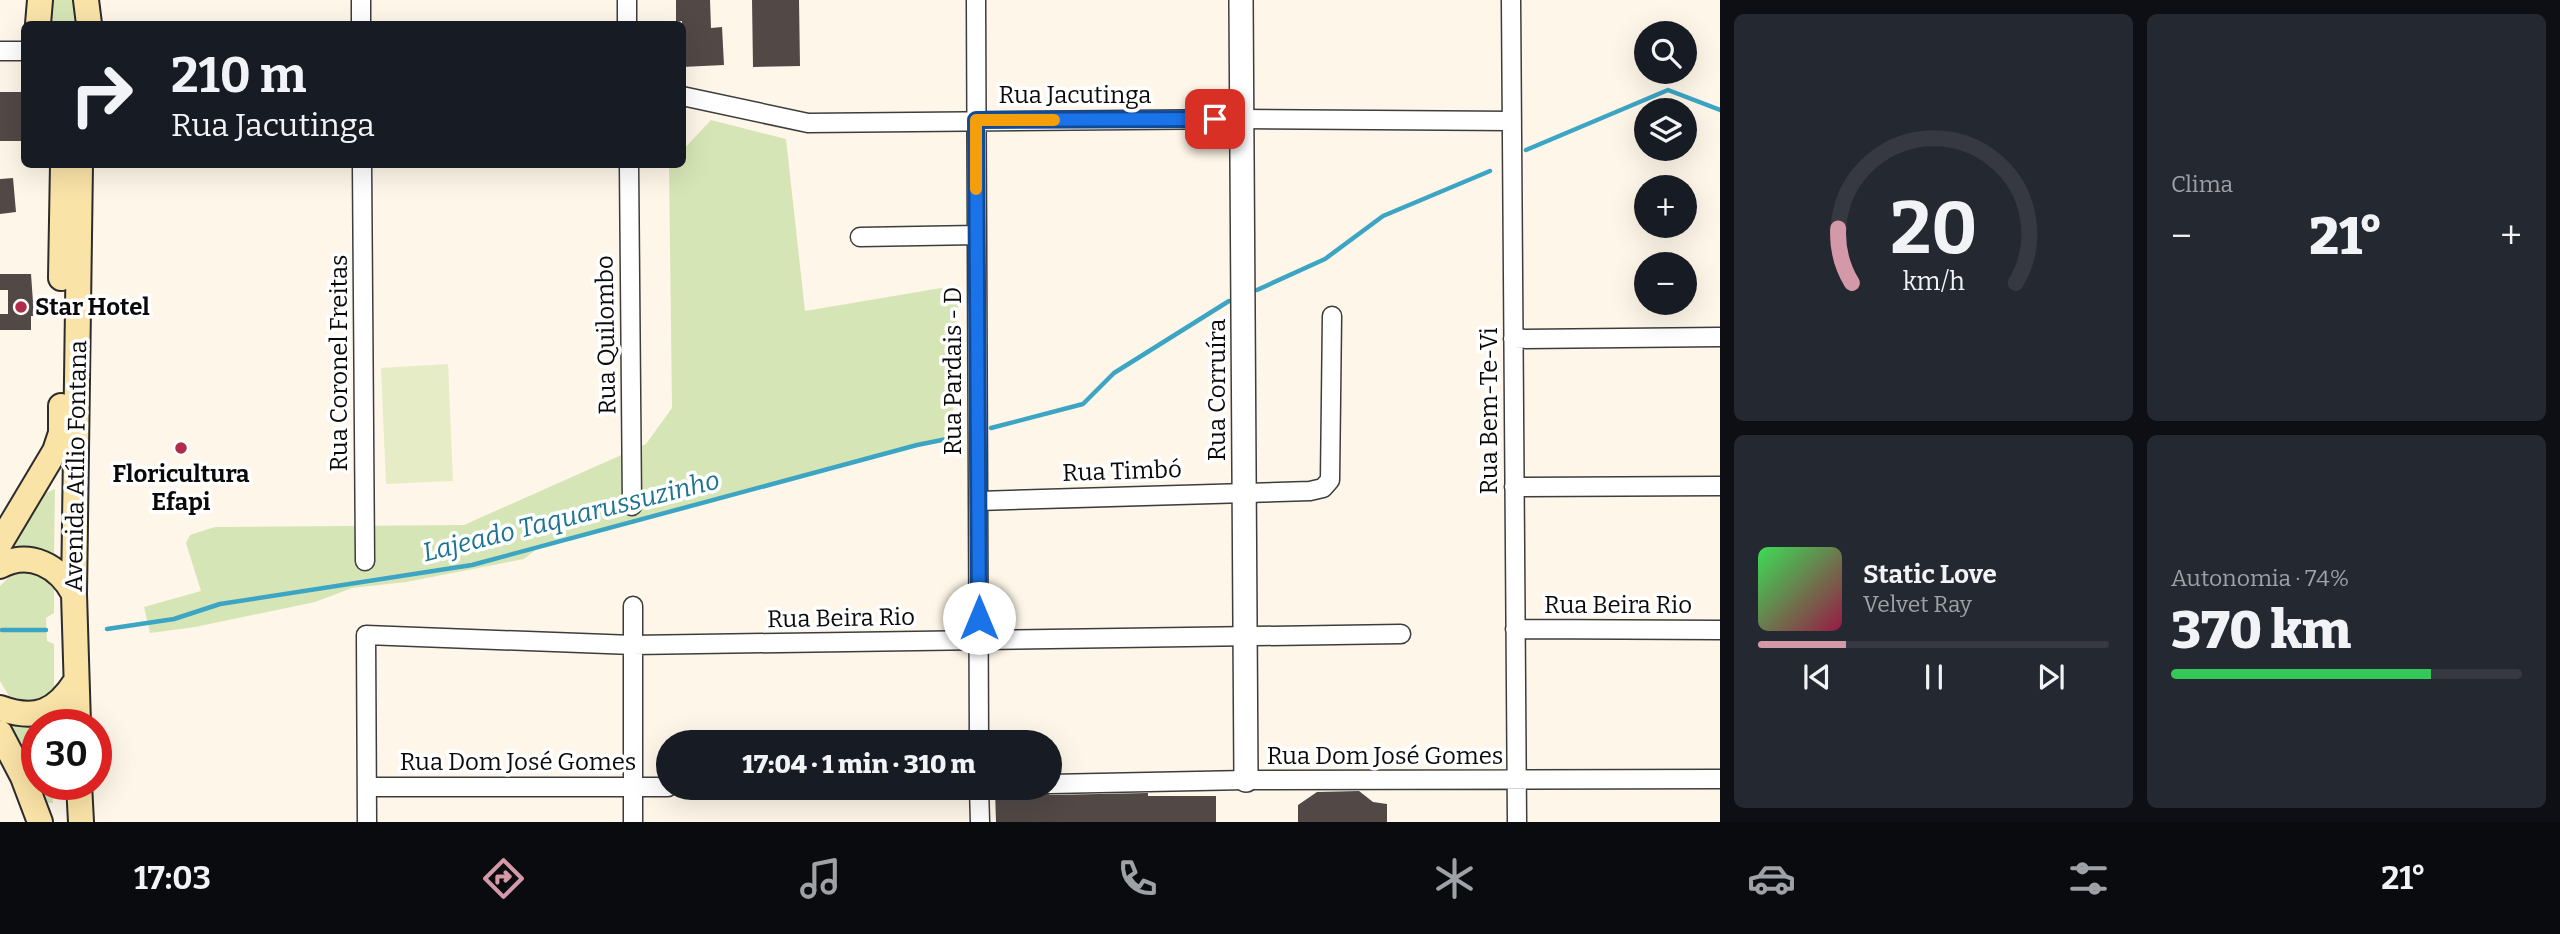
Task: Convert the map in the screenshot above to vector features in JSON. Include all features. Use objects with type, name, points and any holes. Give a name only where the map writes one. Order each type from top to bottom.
[{"type":"main road","points":[[38,21],[40,0]]},
{"type":"main road","points":[[86,0],[89,21]]},
{"type":"main road","name":"Avenida Atílio Fontana","points":[[0,543],[55,451],[61,433],[63,168]]},
{"type":"main road","name":"Avenida Atílio Fontana","points":[[77,709],[74,594],[80,168]]},
{"type":"main road","points":[[0,566],[22,560],[48,565],[59,572],[74,594]]},
{"type":"main road","points":[[0,708],[17,714],[35,714],[62,702],[76,681]]},
{"type":"main road","points":[[0,733],[23,777],[40,822]]},
{"type":"main road","points":[[79,800],[80,822]]},
{"type":"street","points":[[361,0],[361,21]]},
{"type":"street","points":[[627,0],[627,21]]},
{"type":"street","name":"Rua Pardais - D","points":[[976,0],[979,730]]},
{"type":"street","name":"Rua Corruíra","points":[[1241,0],[1246,780]]},
{"type":"street","name":"Rua Bem-Te-Vi","points":[[1511,0],[1517,822]]},
{"type":"street","points":[[0,51],[21,51]]},
{"type":"street","name":"Rua Jacutinga","points":[[686,97],[808,123],[1241,119],[1512,121]]},
{"type":"street","name":"Rua Coronel Freitas","points":[[362,168],[365,561]]},
{"type":"street","name":"Rua Quilombo","points":[[629,168],[632,506]]},
{"type":"street","points":[[860,237],[976,235]]},
{"type":"street","name":"Rua Timbó","points":[[978,500],[1310,491],[1322,488],[1330,480],[1332,316]]},
{"type":"street","points":[[1513,339],[1720,337]]},
{"type":"street","points":[[1514,487],[1720,486]]},
{"type":"street","points":[[633,606],[633,822]]},
{"type":"street","name":"Rua Beira Rio","points":[[1515,629],[1720,630]]},
{"type":"street","name":"Rua Beira Rio","points":[[367,787],[366,635],[633,645],[1401,634]]},
{"type":"street","name":"Rua Dom José Gomes","points":[[1062,784],[1246,780],[1720,779]]},
{"type":"street","points":[[367,787],[367,822]]},
{"type":"street","name":"Rua Dom José Gomes","points":[[367,787],[656,787]]},
{"type":"street","points":[[979,800],[980,822]]},
{"type":"green space","points":[[47,0],[81,0],[83,21],[44,21]]},
{"type":"green space","points":[[711,120],[786,139],[805,311],[959,285],[953,415],[957,437],[917,445],[538,548],[524,559],[406,582],[352,588],[315,602],[195,627],[150,633],[144,607],[201,591],[186,543],[190,535],[215,527],[464,525],[646,444],[672,408],[669,168],[686,168],[686,147]]},
{"type":"green space","points":[[448,364],[453,481],[386,484],[381,368]]},
{"type":"green space","points":[[55,489],[54,556],[4,557],[39,496]]},
{"type":"green space","points":[[34,570],[54,580],[54,613],[46,618],[47,641],[54,644],[54,693],[37,703],[9,696],[0,681],[0,586],[10,576]]},
{"type":"green space","points":[[10,723],[21,724],[21,752],[8,726]]},
{"type":"building","points":[[676,0],[710,0],[711,28],[722,27],[724,65],[686,67],[686,21],[676,21]]},
{"type":"building","points":[[752,0],[799,0],[800,66],[753,67]]},
{"type":"building","points":[[0,92],[21,92],[21,141],[0,141]]},
{"type":"building","points":[[13,178],[16,212],[0,214],[0,179]]},
{"type":"building","name":"Star Hotel","points":[[0,274],[31,274],[34,316],[31,316],[31,330],[0,330],[0,314],[8,314],[8,290],[0,290]]},
{"type":"building","points":[[1359,791],[1373,802],[1387,804],[1387,822],[1298,822],[1298,805],[1317,792]]},
{"type":"building","points":[[1148,793],[1148,796],[1216,796],[1216,822],[996,822],[995,800],[1062,800],[1062,795]]},
{"type":"waterway","name":"Lajeado Taquarussuzinho","points":[[1526,150],[1668,90],[1720,110]]},
{"type":"waterway","name":"Lajeado Taquarussuzinho","points":[[1257,290],[1325,259],[1383,216],[1490,171]]},
{"type":"waterway","name":"Lajeado Taquarussuzinho","points":[[991,428],[1083,404],[1114,373],[1229,301]]},
{"type":"waterway","name":"Lajeado Taquarussuzinho","points":[[107,629],[174,619],[220,604],[472,565],[917,445],[957,437]]},
{"type":"waterway","name":"Lajeado Taquarussuzinho","points":[[2,630],[46,630]]},
{"type":"slow traffic","points":[[976,189],[976,120],[1054,120]]},
{"type":"place","name":"Star Hotel","points":[[21,307]]},
{"type":"place","name":"Floricultura Efapi","points":[[181,448]]},
{"type":"route","points":[[979,618],[976,120],[1215,119]]}]
